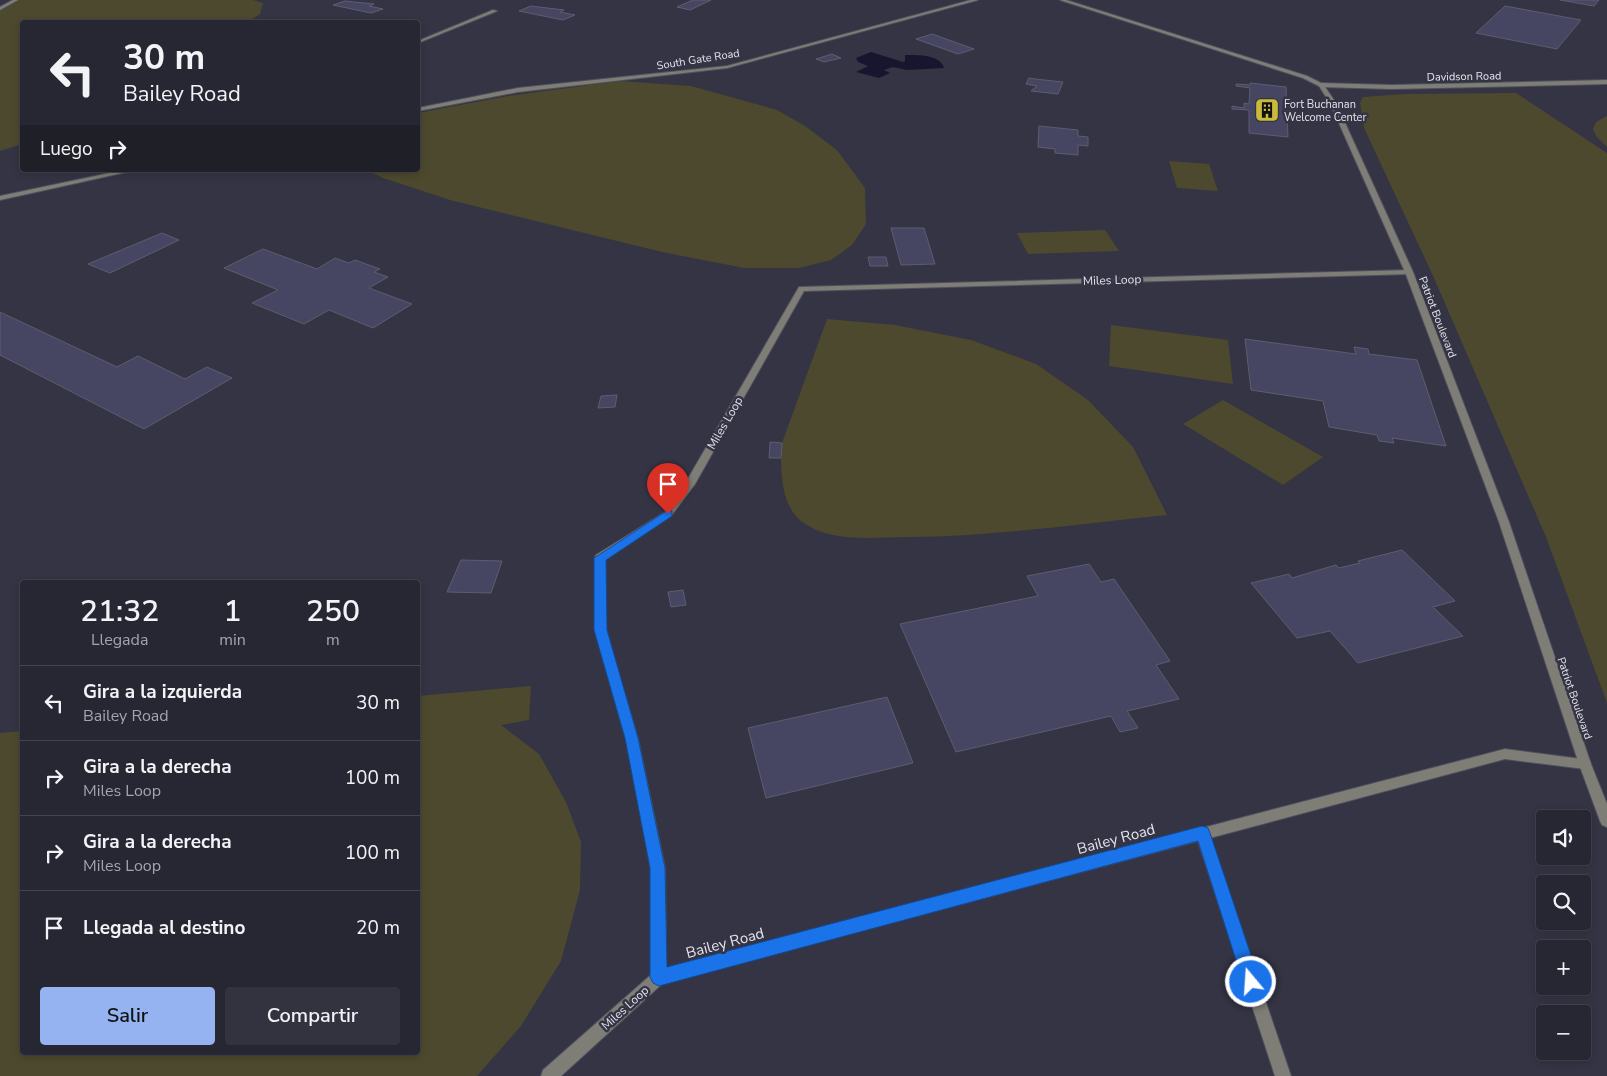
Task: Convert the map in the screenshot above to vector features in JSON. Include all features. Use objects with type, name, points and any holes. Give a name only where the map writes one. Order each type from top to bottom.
[{"type":"street","points":[[0,9],[16,0]]},
{"type":"street","name":"South Gate Road","points":[[420,110],[518,90],[727,67],[976,0]]},
{"type":"street","points":[[1062,0],[1284,69],[1322,85]]},
{"type":"street","points":[[420,41],[495,11]]},
{"type":"street","name":"Davidson Road","points":[[1322,85],[1392,87],[1607,82]]},
{"type":"street","name":"Patriot Boulevard","points":[[1322,85],[1334,103],[1409,272],[1504,522],[1585,764],[1607,821]]},
{"type":"street","points":[[0,198],[124,172]]},
{"type":"street","name":"Miles Loop","points":[[549,1076],[659,977],[658,868],[632,738],[600,630],[600,558],[668,514],[690,484],[802,289],[1409,272]]},
{"type":"street","name":"Bailey Road","points":[[659,977],[1505,754],[1585,764]]},
{"type":"street","points":[[1202,833],[1283,1076]]},
{"type":"shaded area","points":[[11,0],[253,0],[263,3],[260,14],[251,20],[20,20],[20,145],[0,151],[0,7]]},
{"type":"shaded area","points":[[871,52],[903,62],[905,61],[905,55],[928,56],[942,63],[944,68],[907,70],[893,67],[884,70],[890,73],[879,78],[856,72],[868,66],[858,62],[856,58]]},
{"type":"shaded area","points":[[620,81],[691,86],[777,110],[805,126],[837,150],[865,188],[866,224],[852,245],[831,260],[799,268],[744,268],[662,252],[450,200],[370,172],[420,172],[420,113],[508,96]]},
{"type":"shaded area","points":[[1516,93],[1607,153],[1607,703],[1546,537],[1434,278],[1364,128],[1360,103],[1363,97],[1404,94]]},
{"type":"shaded area","points":[[1607,116],[1607,147],[1597,137],[1593,129],[1596,122]]},
{"type":"shaded area","points":[[1169,161],[1209,164],[1218,191],[1177,188]]},
{"type":"shaded area","points":[[1105,230],[1119,251],[1028,254],[1017,233]]},
{"type":"shaded area","points":[[827,319],[895,325],[971,340],[1036,364],[1088,400],[1133,447],[1167,515],[1038,529],[941,536],[842,537],[808,526],[794,514],[785,495],[781,463],[782,443]]},
{"type":"shaded area","points":[[1111,325],[1228,340],[1233,384],[1109,366]]},
{"type":"shaded area","points":[[1223,400],[1323,457],[1283,485],[1183,424]]},
{"type":"shaded area","points":[[531,686],[529,720],[501,725],[539,754],[566,802],[581,842],[580,890],[561,961],[521,1026],[477,1076],[0,1076],[0,733],[20,731],[20,1055],[420,1055],[420,696]]},
{"type":"building","points":[[693,0],[711,0],[690,10],[677,7]]},
{"type":"building","points":[[1560,0],[1599,0],[1594,6]]},
{"type":"building","points":[[345,1],[374,4],[369,6],[383,9],[371,13],[333,5]]},
{"type":"building","points":[[531,6],[564,10],[560,12],[575,15],[563,20],[519,11]]},
{"type":"building","points":[[1505,6],[1581,20],[1557,49],[1476,33]]},
{"type":"building","points":[[932,34],[974,49],[958,54],[916,39]]},
{"type":"building","points":[[832,54],[841,58],[824,62],[816,59]]},
{"type":"building","points":[[1029,78],[1063,82],[1058,94],[1031,91],[1037,86],[1026,84]]},
{"type":"building","name":"Fort Buchanan Welcome Center","points":[[1250,83],[1286,87],[1288,137],[1249,133],[1249,110],[1232,109],[1232,106],[1244,108],[1244,103],[1249,104],[1250,88],[1236,86],[1236,84],[1250,85]]},
{"type":"building","points":[[1039,126],[1078,130],[1078,136],[1088,137],[1088,146],[1078,145],[1078,155],[1055,153],[1055,149],[1038,147]]},
{"type":"building","points":[[891,228],[924,228],[935,264],[901,265]]},
{"type":"building","points":[[162,233],[179,240],[110,273],[88,264]]},
{"type":"building","points":[[263,249],[317,269],[335,258],[349,263],[355,260],[380,269],[374,272],[388,277],[369,288],[412,304],[373,328],[329,310],[304,324],[252,303],[278,290],[224,268]]},
{"type":"building","points":[[868,257],[886,257],[888,266],[870,266]]},
{"type":"building","points":[[0,312],[117,367],[138,356],[185,379],[207,367],[232,378],[144,429],[0,355]]},
{"type":"building","points":[[1245,339],[1356,354],[1354,347],[1368,349],[1369,354],[1417,360],[1446,446],[1392,438],[1394,443],[1379,441],[1377,435],[1329,427],[1323,401],[1251,390]]},
{"type":"building","points":[[617,395],[615,407],[598,408],[601,396]]},
{"type":"building","points":[[770,442],[782,443],[781,458],[769,458]]},
{"type":"building","points":[[1402,550],[1455,601],[1433,607],[1463,636],[1358,663],[1330,631],[1297,638],[1251,583],[1289,574],[1292,578],[1336,565],[1339,568],[1360,563],[1358,561]]},
{"type":"building","points":[[461,560],[502,561],[491,593],[447,592]]},
{"type":"building","points":[[1089,564],[1101,582],[1114,579],[1170,661],[1156,665],[1179,699],[1127,711],[1138,728],[1120,732],[1111,716],[956,752],[900,624],[1038,596],[1027,576]]},
{"type":"building","points":[[683,590],[686,605],[671,607],[668,592]]},
{"type":"building","points":[[887,697],[913,763],[766,798],[748,728]]},
{"type":"place","name":"Fort Buchanan Welcome Center","points":[[1267,110]]},
{"type":"route","points":[[668,514],[600,558],[600,630],[632,738],[658,868],[659,977],[1202,833],[1251,982]]}]
